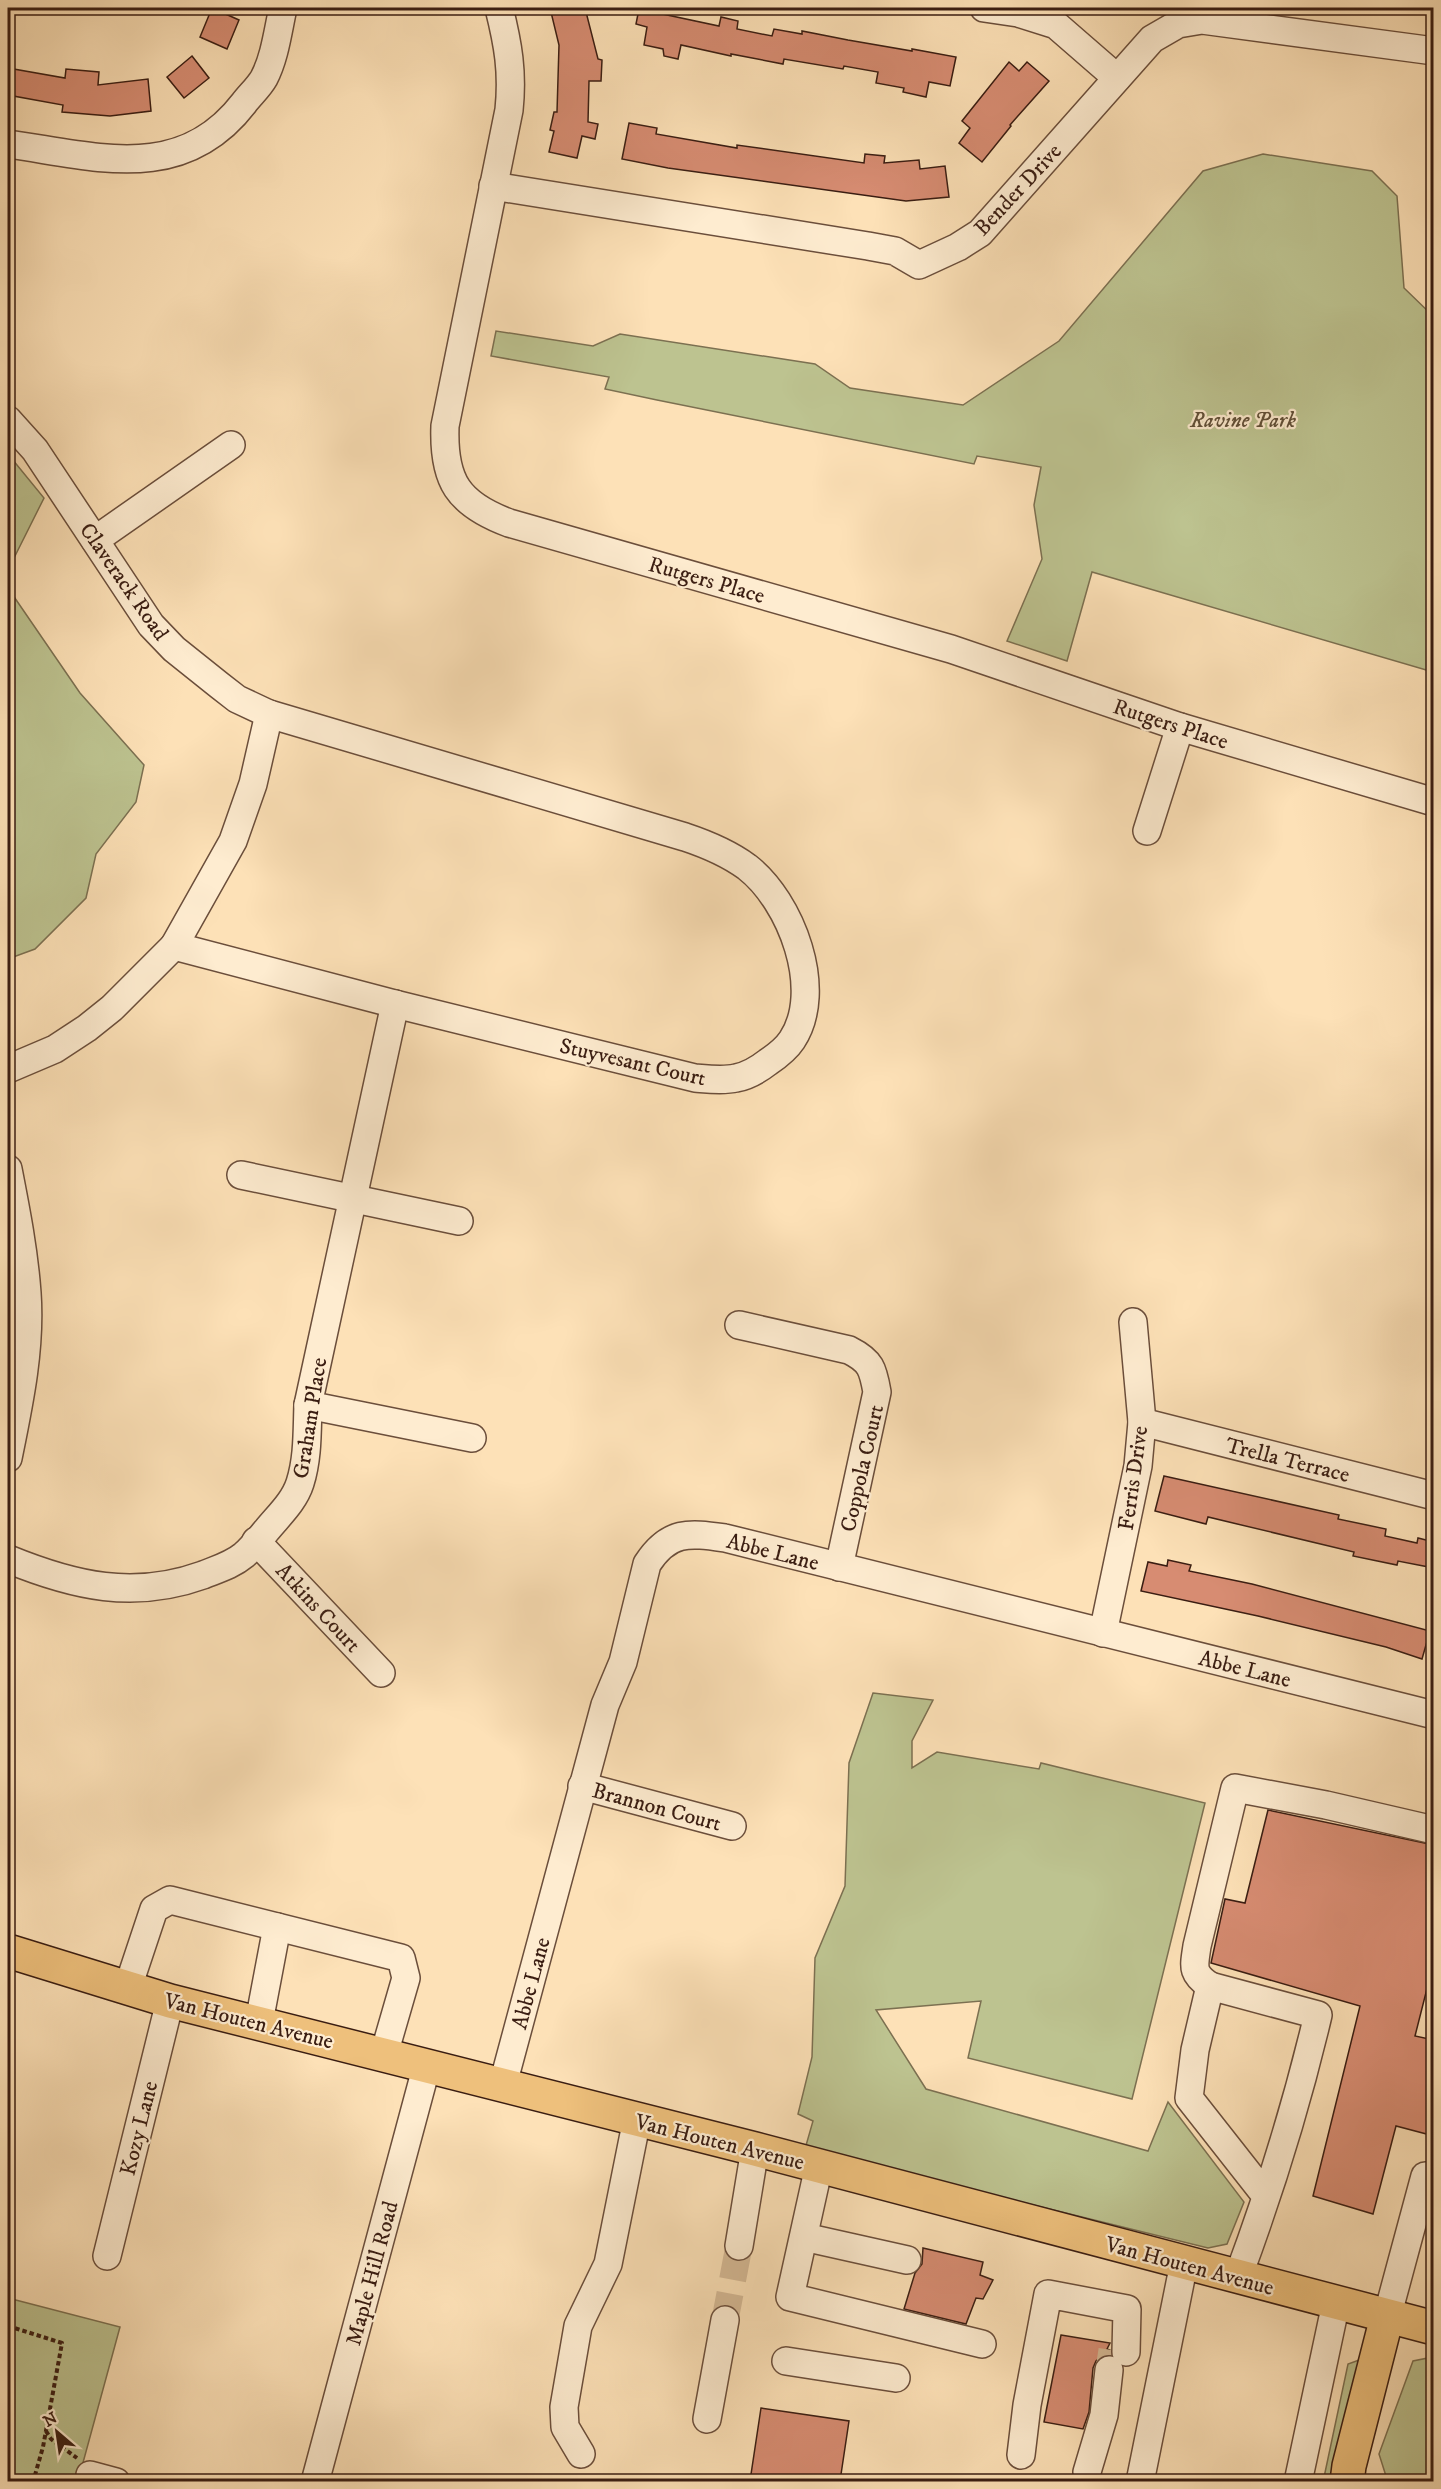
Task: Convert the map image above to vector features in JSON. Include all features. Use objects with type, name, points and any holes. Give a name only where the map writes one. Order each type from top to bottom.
[{"type":"main road","name":"Van Houten Avenue","points":[[8,1951],[170,2001],[755,2149],[1434,2328]]},
{"type":"main road","points":[[1347,2481],[1387,2317]]},
{"type":"main road","points":[[1372,2377],[1370,2468],[1372,2481]]},
{"type":"street","points":[[8,144],[120,159],[146,159],[171,155],[204,141],[228,123],[264,78],[284,8]]},
{"type":"street","name":"Rutgers Place","points":[[499,8],[510,53],[512,81],[509,110],[446,426],[444,453],[449,472],[458,489],[470,503],[488,515],[509,523],[951,649],[1180,727],[1434,802]]},
{"type":"street","points":[[984,8],[1018,13],[1056,25],[1117,78]]},
{"type":"street","name":"Bender Drive","points":[[493,186],[895,251],[919,265],[958,247],[980,233],[1152,39],[1178,24],[1202,20],[1434,51]]},
{"type":"street","name":"Claverack Road","points":[[8,420],[35,450],[152,625],[174,649],[237,699],[269,714]]},
{"type":"street","points":[[94,540],[231,445]]},
{"type":"street","points":[[8,1069],[55,1049],[87,1028],[112,1008],[174,946],[233,841],[253,784],[269,714]]},
{"type":"street","name":"Stuyvesant Court","points":[[174,946],[394,1004],[694,1078],[735,1078],[764,1066],[792,1041],[801,1022],[805,977],[800,953],[789,924],[776,901],[747,867],[727,855],[685,837],[269,714]]},
{"type":"street","points":[[1147,831],[1180,727]]},
{"type":"street","name":"Graham Place","points":[[8,1559],[39,1572],[82,1584],[122,1588],[175,1585],[228,1566],[245,1554],[291,1503],[300,1484],[305,1459],[308,1405],[394,1004]]},
{"type":"street","points":[[8,1169],[17,1215],[27,1295],[25,1355],[19,1404],[8,1458]]},
{"type":"street","points":[[241,1175],[459,1221]]},
{"type":"street","name":"Ferris Drive","points":[[1103,1632],[1138,1466],[1142,1422],[1133,1322]]},
{"type":"street","name":"Coppola Court","points":[[739,1325],[849,1350],[864,1358],[874,1372],[878,1392],[838,1567]]},
{"type":"street","points":[[308,1405],[472,1438]]},
{"type":"street","name":"Trella Terrace","points":[[1142,1422],[1434,1496]]},
{"type":"street","name":"Abbe Lane","points":[[503,2084],[582,1786],[605,1705],[623,1662],[647,1564],[654,1552],[670,1540],[690,1533],[725,1538],[1434,1715]]},
{"type":"street","name":"Atkins Court","points":[[256,1541],[381,1673]]},
{"type":"street","name":"Brannon Court","points":[[582,1786],[732,1826]]},
{"type":"street","points":[[1238,2277],[1301,2087],[1318,2015],[1210,1986],[1198,1977],[1194,1967],[1235,1788],[1326,1805],[1434,1830]]},
{"type":"street","points":[[128,1987],[154,1910],[170,1900],[401,1958],[406,1978],[384,2054]]},
{"type":"street","points":[[259,2022],[277,1927]]},
{"type":"street","points":[[1210,1986],[1195,2050],[1189,2098],[1266,2196]]},
{"type":"street","name":"Kozy Lane","points":[[107,2256],[170,2001]]},
{"type":"street","name":"Maple Hill Road","points":[[315,2481],[427,2066]]},
{"type":"street","points":[[581,2454],[565,2427],[564,2407],[578,2326],[608,2265],[637,2119]]},
{"type":"street","points":[[739,2246],[755,2149]]},
{"type":"street","points":[[819,2166],[790,2297],[982,2344]]},
{"type":"street","points":[[1387,2317],[1425,2176],[1434,2176]]},
{"type":"street","points":[[804,2237],[907,2260]]},
{"type":"street","points":[[1140,2481],[1184,2263]]},
{"type":"street","points":[[1021,2455],[1027,2405],[1048,2295],[1127,2309],[1117,2362],[1116,2399],[1104,2415],[1087,2472]]},
{"type":"street","points":[[1298,2481],[1336,2303]]},
{"type":"street","points":[[707,2419],[725,2320]]},
{"type":"street","points":[[786,2361],[896,2378]]},
{"type":"street","points":[[86,2468],[116,2481]]},
{"type":"path","points":[[8,2326],[62,2343],[46,2431],[33,2481]]},
{"type":"path","points":[[46,2431],[51,2439],[86,2468]]},
{"type":"green space","name":"Ravine Park","points":[[1263,154],[1372,171],[1397,196],[1404,288],[1433,316],[1433,672],[1092,572],[1067,661],[1007,641],[1042,559],[1034,505],[1041,467],[977,456],[974,464],[605,389],[609,377],[491,356],[496,331],[593,346],[620,334],[815,364],[850,388],[963,405],[1059,341],[1203,171]]},
{"type":"green space","points":[[8,454],[44,498],[8,570]]},
{"type":"green space","points":[[8,588],[80,693],[144,765],[136,802],[96,854],[86,898],[35,949],[8,959]]},
{"type":"green space","points":[[873,1693],[933,1700],[912,1741],[912,1768],[937,1752],[1039,1769],[1041,1763],[1205,1803],[1132,2099],[968,2058],[981,2001],[876,2010],[926,2089],[1148,2151],[1168,2102],[1244,2202],[1227,2244],[1208,2248],[805,2149],[813,2121],[798,2114],[812,2057],[815,1958],[845,1886],[849,1763]]},
{"type":"green space","points":[[8,2298],[120,2327],[78,2481],[8,2481]]},
{"type":"green space","points":[[1433,2357],[1433,2481],[1391,2481],[1386,2476],[1379,2454],[1413,2361]]},
{"type":"green space","points":[[1362,2359],[1334,2481],[1323,2482],[1348,2364]]},
{"type":"building","points":[[212,8],[239,20],[227,49],[200,37]]},
{"type":"building","points":[[550,8],[585,8],[598,59],[602,60],[601,81],[589,81],[588,122],[598,124],[595,139],[582,136],[577,158],[549,152],[554,131],[550,130],[554,112],[557,112],[559,45]]},
{"type":"building","points":[[639,9],[719,26],[721,17],[738,21],[737,29],[772,36],[774,29],[802,34],[802,31],[956,57],[950,86],[929,82],[926,97],[903,92],[904,88],[876,83],[878,72],[844,66],[843,69],[784,59],[783,64],[681,45],[678,59],[664,56],[663,49],[644,45],[647,27],[636,24]]},
{"type":"building","points":[[192,56],[209,78],[184,98],[167,77]]},
{"type":"building","points":[[1009,62],[1019,71],[1027,62],[1049,81],[1010,125],[982,162],[959,143],[970,128],[962,121]]},
{"type":"building","points":[[8,68],[65,78],[66,69],[99,72],[98,85],[148,79],[151,111],[110,116],[62,112],[63,105],[8,95]]},
{"type":"building","points":[[629,123],[657,128],[656,134],[737,148],[737,145],[864,163],[865,154],[885,156],[884,163],[919,160],[920,169],[945,166],[949,197],[906,201],[668,168],[622,159]]},
{"type":"building","points":[[1164,1476],[1339,1515],[1338,1519],[1386,1529],[1385,1536],[1417,1543],[1418,1538],[1434,1542],[1434,1568],[1398,1561],[1397,1565],[1353,1556],[1354,1552],[1208,1517],[1206,1524],[1155,1511]]},
{"type":"building","points":[[1168,1560],[1191,1565],[1189,1571],[1252,1584],[1430,1631],[1422,1659],[1386,1647],[1258,1616],[1141,1591],[1148,1562],[1167,1566]]},
{"type":"building","points":[[1268,1810],[1434,1845],[1434,1961],[1415,2036],[1434,2040],[1434,2136],[1396,2126],[1373,2214],[1313,2196],[1360,2006],[1211,1963],[1225,1899],[1245,1903]]},
{"type":"building","points":[[923,2248],[983,2262],[980,2275],[993,2280],[983,2299],[976,2298],[966,2324],[904,2309],[915,2273],[922,2264]]},
{"type":"building","points":[[1061,2335],[1110,2343],[1107,2349],[1111,2354],[1102,2356],[1093,2368],[1089,2412],[1083,2429],[1044,2422]]},
{"type":"building","points":[[761,2408],[849,2421],[840,2481],[750,2481]]},
{"type":"tunnel","points":[[725,2320],[739,2246]]},
{"type":"tunnel","points":[[1109,2370],[1112,2350]]}]
